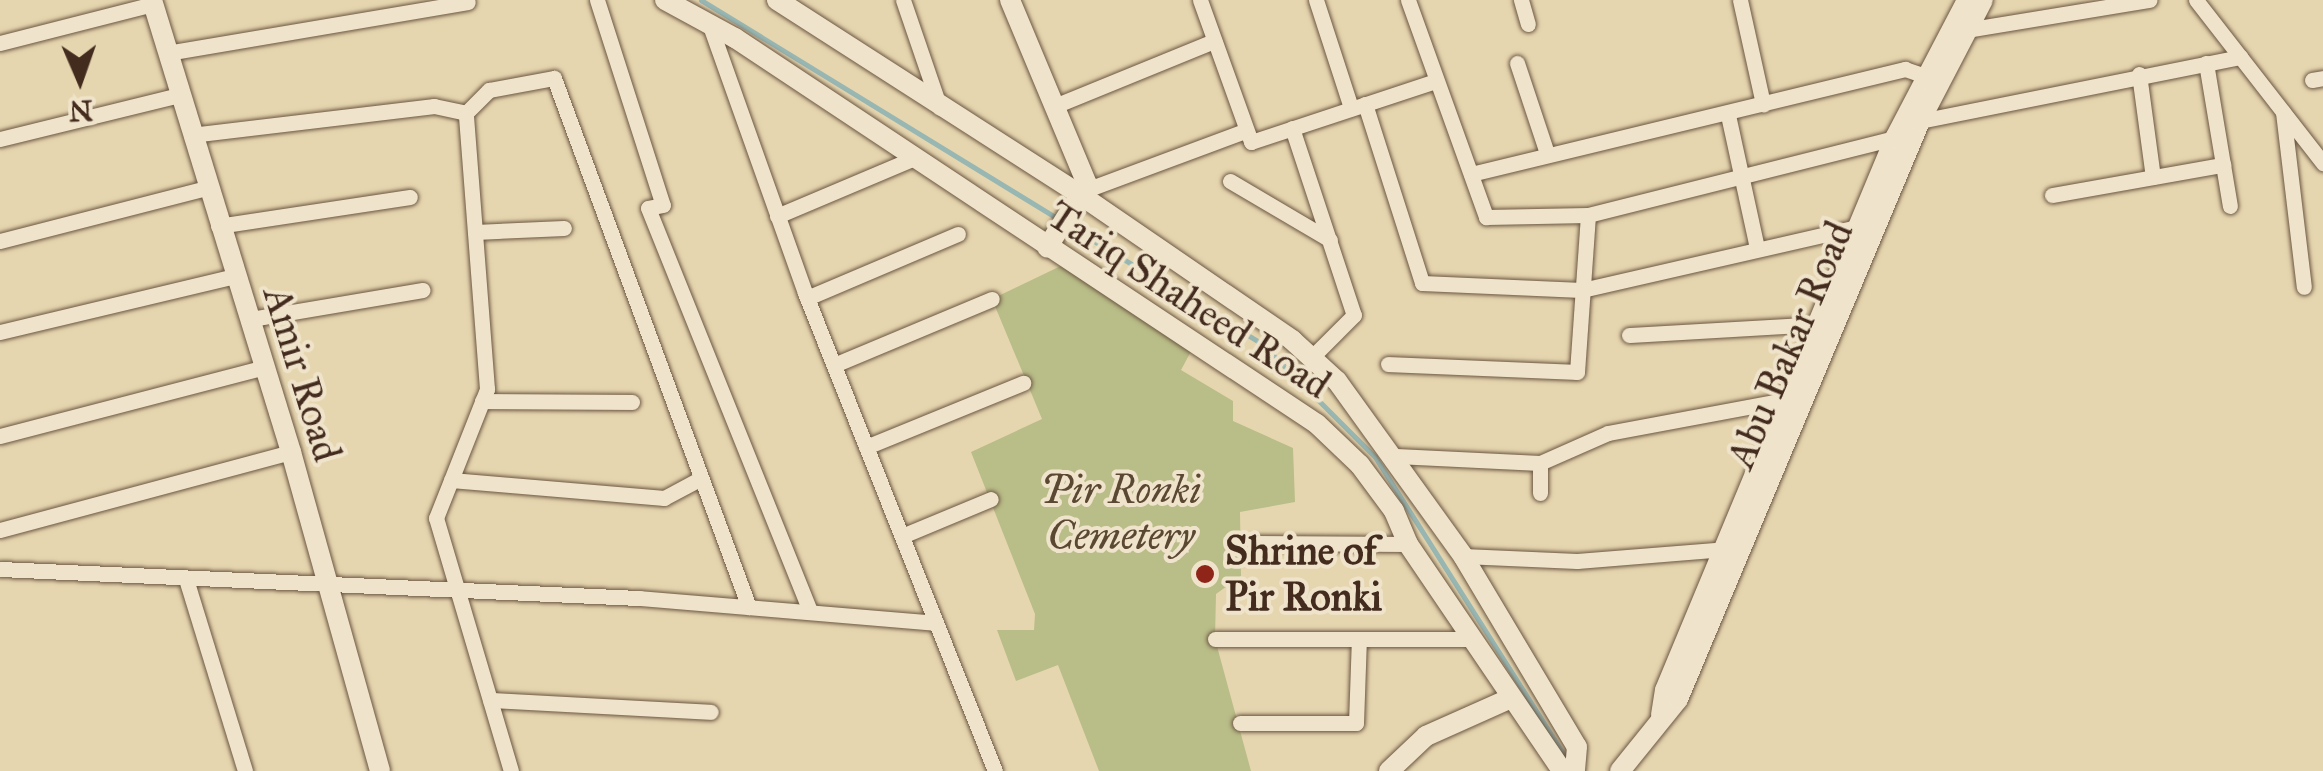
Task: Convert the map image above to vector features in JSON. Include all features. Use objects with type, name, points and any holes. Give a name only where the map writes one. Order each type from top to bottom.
[{"type":"main road","name":"Tariq Shaheed Road","points":[[666,0],[709,23],[1317,424],[1360,465],[1408,544],[1562,771]]},
{"type":"main road","name":"Tariq Shaheed Road","points":[[777,0],[942,112],[1082,196],[1311,358],[1396,456],[1463,556],[1576,747],[1574,771]]},
{"type":"main road","points":[[1010,0],[1057,106],[1082,196],[1049,246]]},
{"type":"main road","name":"Abu Bakar Road","points":[[1620,771],[1661,714],[1678,699],[1967,0]]},
{"type":"main road","name":"Abu Bakar Road","points":[[1661,714],[1665,690],[1895,138],[1984,0]]},
{"type":"main road","name":"Amir Road","points":[[152,2],[218,226],[291,452],[380,771]]},
{"type":"main road","points":[[1390,771],[1426,736],[1512,698]]},
{"type":"street","points":[[597,0],[663,205],[648,208],[810,612]]},
{"type":"street","points":[[903,0],[942,112]]},
{"type":"street","points":[[1200,0],[1251,142],[1435,81]]},
{"type":"street","points":[[1316,0],[1422,283],[1582,290],[1858,228]]},
{"type":"street","points":[[1408,0],[1486,217],[1588,215],[1895,138]]},
{"type":"street","points":[[1521,0],[1528,24]]},
{"type":"street","points":[[1740,0],[1763,104]]},
{"type":"street","points":[[1966,30],[2150,0]]},
{"type":"street","points":[[2196,0],[2323,163]]},
{"type":"street","points":[[0,43],[152,2]]},
{"type":"street","points":[[167,53],[468,2]]},
{"type":"street","points":[[709,23],[807,298],[994,771]]},
{"type":"street","points":[[1057,106],[1214,41]]},
{"type":"street","points":[[1920,121],[2139,74],[2241,58]]},
{"type":"street","points":[[1518,63],[1548,154]]},
{"type":"street","points":[[2206,63],[2230,206]]},
{"type":"street","points":[[1471,174],[1905,69],[1933,79]]},
{"type":"street","points":[[2139,74],[2152,177]]},
{"type":"street","points":[[510,771],[436,518],[487,390],[466,113],[489,90],[554,78],[749,607]]},
{"type":"street","points":[[0,139],[180,95]]},
{"type":"street","points":[[191,135],[434,106],[466,113]]},
{"type":"street","points":[[2283,112],[2304,286]]},
{"type":"street","points":[[1728,114],[1758,248]]},
{"type":"street","points":[[1292,128],[1354,315],[1311,358]]},
{"type":"street","points":[[1082,196],[1244,130]]},
{"type":"street","points":[[777,216],[914,158]]},
{"type":"street","points":[[2052,195],[2223,165]]},
{"type":"street","points":[[1230,180],[1330,240]]},
{"type":"street","points":[[0,241],[207,188]]},
{"type":"street","points":[[218,226],[410,198]]},
{"type":"street","points":[[1388,364],[1576,372],[1588,215]]},
{"type":"street","points":[[475,232],[564,228]]},
{"type":"street","points":[[807,298],[958,234]]},
{"type":"street","points":[[0,332],[235,276]]},
{"type":"street","points":[[250,319],[422,290]]},
{"type":"street","points":[[834,365],[992,298]]},
{"type":"street","points":[[1629,335],[1818,324]]},
{"type":"street","points":[[0,436],[264,367]]},
{"type":"street","points":[[866,447],[1024,383]]},
{"type":"street","points":[[1396,456],[1540,463],[1608,434],[1785,400]]},
{"type":"street","points":[[482,401],[632,402]]},
{"type":"street","points":[[0,530],[291,452]]},
{"type":"street","points":[[1540,463],[1540,493]]},
{"type":"street","points":[[451,480],[664,498],[699,480]]},
{"type":"street","points":[[902,536],[991,499]]},
{"type":"street","points":[[1254,543],[1408,544]]},
{"type":"street","points":[[1463,556],[1577,562],[1726,548]]},
{"type":"street","points":[[0,569],[457,589],[936,623]]},
{"type":"street","points":[[186,579],[245,771]]},
{"type":"street","points":[[1215,639],[1472,639]]},
{"type":"street","points":[[1240,723],[1356,723],[1359,639]]},
{"type":"street","points":[[490,700],[711,712]]},
{"type":"green space","name":"Pir Ronki Cemetery","points":[[1069,262],[1195,344],[1181,370],[1233,401],[1233,421],[1293,448],[1295,502],[1240,512],[1241,576],[1216,594],[1215,639],[1251,771],[1099,771],[1058,665],[1016,681],[997,630],[1034,630],[1035,614],[971,452],[1042,419],[992,299]]},
{"type":"waterway","points":[[701,0],[1057,218]]},
{"type":"waterway","points":[[1066,224],[1261,343],[1375,457],[1563,753]]},
{"type":"place","name":"Shrine of Pir Ronki","points":[[1205,574]]}]
